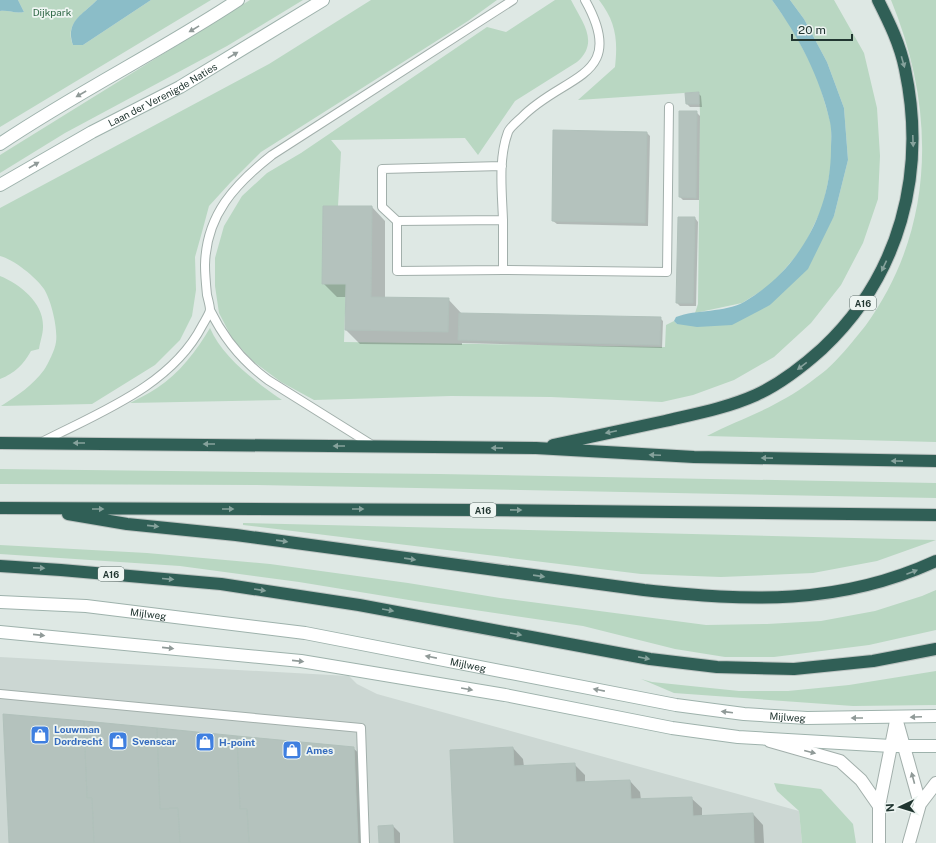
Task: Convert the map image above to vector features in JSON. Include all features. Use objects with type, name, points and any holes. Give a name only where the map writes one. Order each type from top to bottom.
[{"type":"highway","name":"A16","points":[[536,448],[690,415],[723,407],[755,396],[804,365],[835,337],[854,316],[878,280],[888,257],[904,212],[912,170],[913,136],[905,68],[895,34],[878,0]]},
{"type":"highway","name":"A16","points":[[0,443],[536,448],[694,457],[936,461]]},
{"type":"highway","name":"A16","points":[[0,508],[478,510],[936,515]]},
{"type":"highway","name":"A16","points":[[31,508],[127,524],[236,535],[628,588],[708,597],[787,598],[826,594],[888,581],[936,561]]},
{"type":"highway","name":"A16","points":[[0,566],[221,584],[359,605],[650,659],[717,667],[794,669],[873,661],[936,649]]},
{"type":"main road","points":[[0,144],[64,104],[194,29],[238,0]]},
{"type":"main road","name":"Laan der Verenigde Naties","points":[[0,185],[92,132],[180,87],[323,0]]},
{"type":"main road","name":"Mijlweg","points":[[0,602],[86,606],[304,633],[676,705],[744,714],[807,718],[896,718],[936,716]]},
{"type":"main road","points":[[0,632],[301,661],[497,694],[672,728],[738,738],[891,746],[936,746]]},
{"type":"main road","points":[[896,718],[920,804]]},
{"type":"main road","points":[[879,843],[879,806],[896,718]]},
{"type":"main road","points":[[759,738],[840,761],[861,780],[879,806]]},
{"type":"main road","points":[[909,843],[920,804],[936,783]]},
{"type":"lane","points":[[373,446],[268,380],[253,369],[231,347],[210,310],[205,266],[208,237],[231,192],[251,172],[279,151],[513,0]]},
{"type":"lane","points":[[503,270],[502,166],[508,131],[534,105],[585,73],[595,63],[600,48],[600,37],[596,23],[584,0]]},
{"type":"lane","points":[[397,221],[397,271],[503,270],[667,272],[669,107]]},
{"type":"lane","points":[[502,166],[382,169],[382,207],[397,221],[503,220]]},
{"type":"lane","points":[[41,443],[130,395],[162,374],[188,348],[210,310]]},
{"type":"lane","points":[[0,694],[361,728],[365,843]]},
{"type":"shaded area","points":[[0,657],[349,676],[357,684],[377,694],[799,811],[802,843],[0,843]]},
{"type":"green space","name":"Dijkpark","points":[[18,0],[97,0],[76,20],[71,31],[73,45],[83,45],[151,0],[211,0],[0,127],[0,11],[18,13],[24,12]]},
{"type":"green space","points":[[250,0],[303,0],[227,46],[65,133],[0,173],[0,155]]},
{"type":"green space","points":[[371,0],[497,0],[468,21],[261,152],[230,183],[209,206],[195,257],[196,290],[192,316],[180,340],[155,365],[92,404],[1,406],[30,386],[44,370],[54,349],[56,342],[56,329],[49,300],[44,289],[36,279],[24,269],[0,256],[0,208],[269,64]]},
{"type":"green space","points":[[555,0],[571,0],[580,16],[587,32],[588,39],[584,54],[577,62],[515,101],[478,155],[465,138],[331,140],[341,152],[338,206],[323,206],[346,284],[344,342],[665,347],[666,325],[674,321],[677,324],[770,305],[834,216],[848,160],[844,108],[827,62],[804,19],[790,0],[834,0],[864,53],[877,108],[880,156],[878,199],[863,243],[841,285],[811,323],[774,357],[734,380],[693,395],[662,402],[551,397],[451,396],[314,400],[281,382],[254,362],[233,340],[219,313],[215,286],[215,258],[224,226],[242,196],[267,173],[301,153],[487,27],[506,32]]},
{"type":"green space","points":[[599,0],[772,0],[792,28],[817,76],[831,124],[831,167],[823,206],[803,248],[771,285],[742,303],[695,313],[698,304],[699,92],[578,100],[615,67],[616,40],[609,16]]},
{"type":"green space","points":[[891,0],[936,0],[936,442],[707,436],[787,397],[826,370],[866,325],[889,288],[906,249],[917,208],[922,167],[921,125],[916,83],[906,41]]},
{"type":"green space","points":[[0,276],[23,289],[35,302],[40,310],[43,332],[39,349],[31,351],[18,368],[0,379]]},
{"type":"green space","points":[[210,328],[216,339],[231,359],[262,386],[282,400],[130,403],[154,390],[173,376],[193,353]]},
{"type":"green space","points":[[0,469],[439,474],[936,483],[936,498],[257,485],[0,484]]},
{"type":"green space","points":[[243,523],[936,540],[877,561],[813,573],[721,577],[641,574],[243,525]]},
{"type":"green space","points":[[0,545],[147,553],[270,564],[408,583],[500,598],[706,625],[821,621],[875,611],[936,590],[936,630],[869,645],[774,657],[725,657],[675,649],[583,626],[299,582],[180,566],[0,554]]},
{"type":"green space","points":[[936,671],[936,705],[853,706],[674,693],[641,679],[652,682],[739,691],[788,691],[849,685]]},
{"type":"green space","points":[[774,783],[821,789],[853,824],[856,843],[802,843],[799,811],[777,791]]},
{"type":"water","points":[[0,0],[18,0],[24,12],[18,13],[0,11]]},
{"type":"water","points":[[97,0],[151,0],[83,45],[73,45],[71,30],[73,25],[76,20]]},
{"type":"water","points":[[772,0],[790,0],[804,19],[827,62],[844,108],[848,160],[834,216],[808,269],[770,305],[732,325],[697,327],[677,324],[674,321],[676,317],[728,308],[744,302],[763,289],[780,274],[795,257],[808,238],[818,217],[825,195],[831,149],[831,125],[826,105],[821,89],[800,43]]},
{"type":"building","points":[[699,92],[699,104],[686,104],[685,93]]},
{"type":"building","points":[[679,111],[697,111],[696,198],[679,197]]},
{"type":"building","points":[[553,130],[647,132],[645,223],[552,221]]},
{"type":"building","points":[[323,206],[372,206],[371,297],[449,298],[448,332],[345,330],[346,284],[322,284]]},
{"type":"building","points":[[678,217],[695,217],[693,303],[676,303]]},
{"type":"building","points":[[459,313],[661,317],[660,345],[458,340]]},
{"type":"building","points":[[3,714],[84,721],[87,798],[92,798],[94,843],[9,843]]},
{"type":"building","points":[[84,721],[157,728],[160,809],[178,808],[180,843],[94,843],[92,798],[87,798]]},
{"type":"building","points":[[157,728],[237,736],[240,809],[247,809],[249,843],[180,843],[178,808],[160,809]]},
{"type":"building","points":[[237,736],[354,747],[358,843],[249,843],[247,809],[240,809]]},
{"type":"building","points":[[513,747],[514,766],[575,763],[576,782],[630,780],[631,799],[692,797],[693,816],[753,813],[754,843],[454,843],[450,750]]},
{"type":"building","points":[[393,825],[394,843],[379,843],[378,826]]},
{"type":"place","name":"Louwman Dordrecht","points":[[40,735]]},
{"type":"place","name":"Svenscar","points":[[118,741]]},
{"type":"place","name":"H-point","points":[[205,742]]},
{"type":"place","name":"Ames","points":[[292,750]]}]
